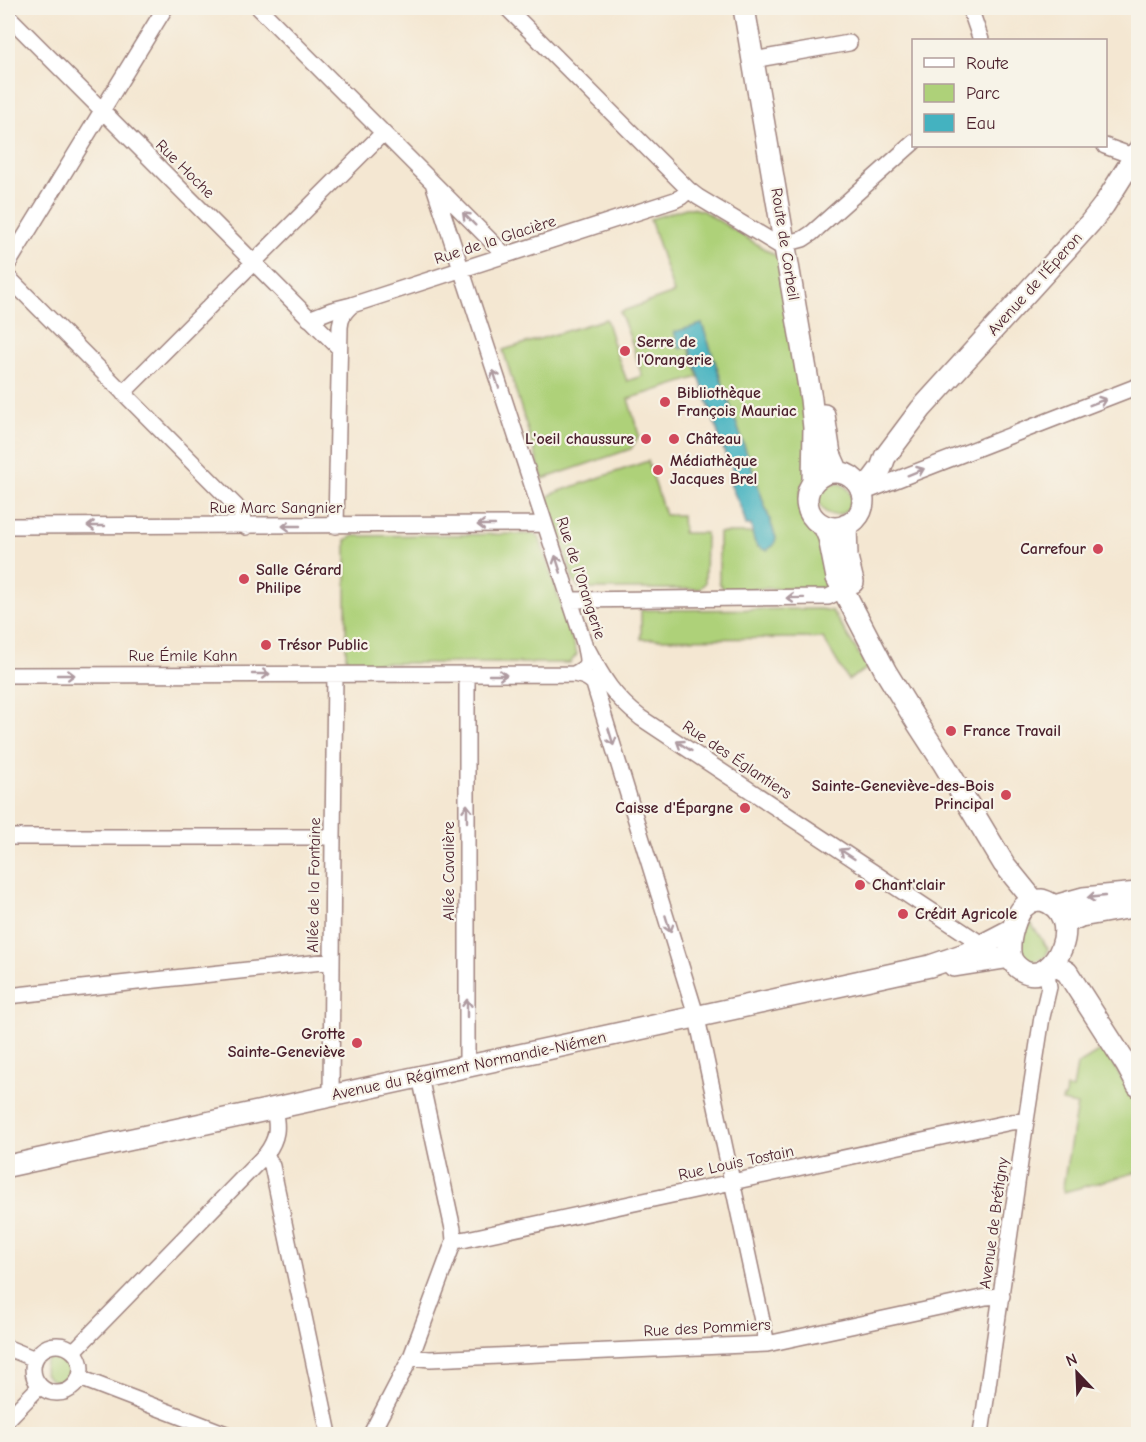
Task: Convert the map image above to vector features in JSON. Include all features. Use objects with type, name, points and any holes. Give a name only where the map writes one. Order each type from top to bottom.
[{"type":"main road","name":"Route de Corbeil","points":[[753,9],[760,59],[769,76],[770,102],[811,399],[814,429],[813,482]]},
{"type":"main road","name":"Avenue de l'Éperon","points":[[853,483],[866,468],[877,448],[895,428],[921,410],[1090,223],[1138,155]]},
{"type":"main road","name":"Route de Corbeil","points":[[789,246],[808,303],[830,454],[853,483]]},
{"type":"main road","points":[[829,472],[853,483],[862,503],[860,512],[854,520],[838,527],[817,522],[808,509],[807,495],[813,482],[829,472]]},
{"type":"main road","points":[[824,525],[837,578],[886,672],[945,764],[1004,864],[1044,910],[1065,935],[1049,964],[1030,974],[1020,970],[1011,957],[1010,943],[1013,929],[1044,910],[1083,898],[1138,892]]},
{"type":"main road","points":[[846,525],[849,566],[858,600],[877,638],[925,719],[945,764]]},
{"type":"main road","points":[[1044,910],[1081,916],[1138,906]]},
{"type":"main road","name":"Avenue du Régiment Normandie-Niémen","points":[[8,1166],[930,966],[965,954],[1013,929]]},
{"type":"main road","name":"Avenue du Régiment Normandie-Niémen","points":[[930,966],[960,966],[1011,957]]},
{"type":"main road","points":[[1049,964],[1079,969],[1138,1066]]},
{"type":"main road","points":[[1049,964],[1067,972],[1138,1086]]},
{"type":"street","points":[[8,264],[165,8]]},
{"type":"street","points":[[259,8],[505,255]]},
{"type":"street","points":[[507,8],[689,190],[789,246],[812,233],[912,143]]},
{"type":"street","points":[[970,8],[981,39]]},
{"type":"street","name":"Rue Hoche","points":[[8,16],[339,347]]},
{"type":"street","points":[[760,59],[849,43]]},
{"type":"street","points":[[123,393],[383,133]]},
{"type":"street","points":[[1107,147],[1138,155]]},
{"type":"street","name":"Rue de l'Orangerie","points":[[433,183],[584,643],[586,665],[584,669],[574,674]]},
{"type":"street","name":"Rue de la Glacière","points":[[309,319],[681,198],[689,190]]},
{"type":"street","points":[[8,277],[236,506],[246,527]]},
{"type":"street","points":[[336,526],[341,319],[344,312],[352,305]]},
{"type":"street","points":[[853,483],[1138,386]]},
{"type":"street","name":"Rue Marc Sangnier","points":[[8,526],[246,527],[545,524]]},
{"type":"street","points":[[570,600],[828,597],[838,592],[837,578]]},
{"type":"street","name":"Rue des Églantiers","points":[[584,643],[603,678],[629,709],[983,945]]},
{"type":"street","points":[[574,674],[588,678],[594,684],[697,1018],[767,1344]]},
{"type":"street","name":"Rue Émile Kahn","points":[[8,675],[574,674]]},
{"type":"street","name":"Allée de la Fontaine","points":[[331,1096],[335,675]]},
{"type":"street","name":"Allée Cavalière","points":[[467,675],[467,1067]]},
{"type":"street","points":[[600,702],[614,693]]},
{"type":"street","points":[[8,837],[333,837]]},
{"type":"street","points":[[8,996],[331,961]]},
{"type":"street","name":"Avenue de Brétigny","points":[[981,1434],[1042,1017],[1039,991],[1049,964]]},
{"type":"street","points":[[371,1434],[411,1357],[454,1241],[420,1077]]},
{"type":"street","points":[[74,1351],[266,1154],[272,1146],[278,1128],[274,1109]]},
{"type":"street","name":"Rue Louis Tostain","points":[[454,1241],[1011,1122],[1026,1121]]},
{"type":"street","points":[[266,1154],[272,1166],[329,1434]]},
{"type":"street","name":"Rue des Pommiers","points":[[411,1357],[430,1359],[767,1344],[986,1297],[1002,1296]]},
{"type":"street","points":[[53,1345],[68,1347],[74,1351],[82,1371],[76,1385],[62,1393],[54,1393],[40,1386],[34,1373],[35,1359],[39,1353],[53,1345]]},
{"type":"street","points":[[8,1348],[35,1359]]},
{"type":"street","points":[[80,1378],[226,1434]]},
{"type":"street","points":[[8,1419],[40,1386]]},
{"type":"green space","points":[[686,208],[703,211],[781,259],[807,416],[806,479],[800,496],[807,520],[823,536],[834,582],[829,588],[724,589],[719,583],[719,533],[753,533],[758,547],[776,538],[702,324],[688,345],[699,377],[628,399],[639,435],[631,449],[543,479],[503,350],[606,319],[627,381],[642,376],[620,312],[674,293],[650,219]]},
{"type":"green space","points":[[648,461],[665,515],[682,515],[683,533],[706,533],[705,583],[699,589],[580,589],[574,582],[548,501],[549,496]]},
{"type":"green space","points":[[835,483],[846,488],[851,499],[846,510],[835,515],[824,510],[819,499],[824,488]]},
{"type":"green space","points":[[534,534],[539,537],[577,654],[570,663],[353,663],[348,661],[346,657],[346,540],[353,536]]},
{"type":"green space","points":[[820,609],[832,611],[868,668],[848,680],[823,638],[641,639],[641,610]]},
{"type":"green space","points":[[1028,919],[1048,949],[1046,956],[1034,961],[1027,960],[1020,948]]},
{"type":"green space","points":[[1103,1049],[1138,1104],[1138,1172],[1064,1192],[1063,1186],[1077,1105],[1062,1102],[1063,1098],[1065,1098],[1066,1088],[1073,1089],[1077,1065]]},
{"type":"green space","points":[[57,1355],[66,1359],[70,1368],[66,1377],[57,1381],[48,1377],[44,1368],[48,1359]]},
{"type":"water","points":[[702,324],[776,538],[774,545],[767,550],[756,545],[751,525],[746,525],[728,479],[732,467],[727,460],[689,346],[680,349],[674,332]]},
{"type":"place","name":"Serre de l'Orangerie","points":[[625,351]]},
{"type":"place","name":"Bibliothèque François Mauriac","points":[[665,402]]},
{"type":"place","name":"L'oeil chaussure","points":[[646,439]]},
{"type":"place","name":"Château","points":[[674,439]]},
{"type":"place","name":"Médiathèque Jacques Brel","points":[[658,470]]},
{"type":"place","name":"Carrefour","points":[[1098,549]]},
{"type":"place","name":"Salle Gérard Philipe","points":[[244,579]]},
{"type":"place","name":"Trésor Public","points":[[266,645]]},
{"type":"place","name":"France Travail","points":[[951,731]]},
{"type":"place","name":"Sainte-Geneviève-des-Bois Principal","points":[[1006,795]]},
{"type":"place","name":"Caisse d'Épargne","points":[[745,808]]},
{"type":"place","name":"Chant'clair","points":[[860,885]]},
{"type":"place","name":"Crédit Agricole","points":[[903,914]]},
{"type":"place","name":"Grotte Sainte-Geneviève","points":[[357,1043]]}]
